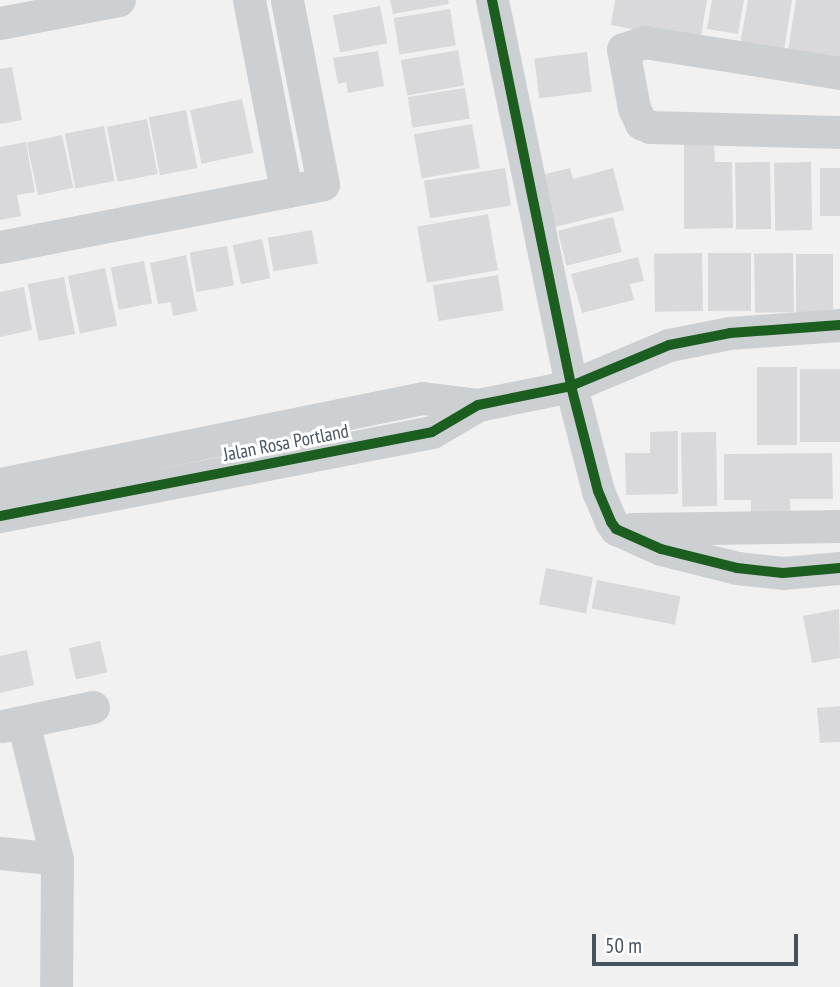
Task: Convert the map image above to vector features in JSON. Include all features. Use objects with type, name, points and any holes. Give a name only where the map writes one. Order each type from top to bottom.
[{"type":"street","points":[[0,23],[119,0]]},
{"type":"street","points":[[248,0],[286,191]]},
{"type":"street","points":[[0,247],[323,184],[287,0]]},
{"type":"street","points":[[492,0],[571,386],[598,491],[616,529],[660,549],[737,568],[783,573],[840,568]]},
{"type":"street","points":[[840,73],[645,43],[623,49],[634,108],[641,123],[650,127],[840,132]]},
{"type":"street","name":"Jalan Rosa Portland","points":[[0,484],[422,398],[478,405],[571,386],[669,345],[730,334],[840,325]]},
{"type":"street","name":"Jalan Rosa Portland","points":[[0,516],[432,432],[478,405]]},
{"type":"street","points":[[616,529],[840,526]]},
{"type":"street","points":[[56,987],[57,859],[11,724],[93,707]]},
{"type":"street","points":[[0,853],[57,859]]},
{"type":"building","points":[[390,0],[448,0],[449,4],[393,14]]},
{"type":"building","points":[[615,0],[707,0],[700,42],[611,25]]},
{"type":"building","points":[[712,0],[744,0],[738,34],[707,29]]},
{"type":"building","points":[[748,0],[792,0],[783,57],[739,50]]},
{"type":"building","points":[[796,0],[840,0],[840,59],[788,50]]},
{"type":"building","points":[[380,6],[387,43],[340,52],[333,15]]},
{"type":"building","points":[[450,9],[456,46],[399,54],[394,18]]},
{"type":"building","points":[[458,50],[464,85],[407,96],[401,60]]},
{"type":"building","points":[[378,51],[384,86],[348,93],[346,82],[338,84],[333,58]]},
{"type":"building","points":[[587,52],[592,92],[539,98],[534,58]]},
{"type":"building","points":[[12,67],[22,120],[0,124],[0,69]]},
{"type":"building","points":[[465,88],[470,119],[413,128],[408,97]]},
{"type":"building","points":[[242,99],[253,153],[202,164],[190,110]]},
{"type":"building","points":[[186,110],[197,168],[160,175],[149,117]]},
{"type":"building","points":[[147,119],[158,174],[117,182],[107,127]]},
{"type":"building","points":[[472,124],[480,168],[422,179],[414,134]]},
{"type":"building","points":[[104,126],[115,181],[75,189],[65,134]]},
{"type":"building","points":[[62,135],[73,188],[38,195],[27,142]]},
{"type":"building","points":[[26,142],[35,192],[17,195],[21,216],[0,220],[0,147]]},
{"type":"building","points":[[714,143],[715,162],[732,162],[733,228],[684,229],[684,144]]},
{"type":"building","points":[[770,162],[771,229],[736,230],[735,163]]},
{"type":"building","points":[[811,162],[812,230],[775,231],[774,163]]},
{"type":"building","points":[[505,168],[511,206],[430,218],[424,181]]},
{"type":"building","points":[[570,168],[573,179],[613,168],[624,210],[551,228],[538,176]]},
{"type":"building","points":[[820,168],[840,168],[840,216],[820,216]]},
{"type":"building","points":[[488,214],[498,270],[427,283],[417,227]]},
{"type":"building","points":[[613,217],[622,252],[566,266],[558,231]]},
{"type":"building","points":[[312,230],[318,263],[274,271],[268,238]]},
{"type":"building","points":[[262,239],[270,278],[241,284],[233,245]]},
{"type":"building","points":[[227,246],[234,285],[197,292],[190,253]]},
{"type":"building","points":[[702,253],[703,311],[655,312],[654,254]]},
{"type":"building","points":[[708,253],[751,253],[751,311],[708,311]]},
{"type":"building","points":[[793,253],[794,312],[755,313],[754,254]]},
{"type":"building","points":[[796,254],[833,254],[833,314],[796,314]]},
{"type":"building","points":[[186,255],[197,311],[173,316],[171,302],[158,304],[150,263]]},
{"type":"building","points":[[638,257],[644,281],[630,284],[634,300],[582,313],[571,274]]},
{"type":"building","points":[[144,261],[152,303],[119,310],[111,267]]},
{"type":"building","points":[[105,268],[117,326],[80,334],[68,276]]},
{"type":"building","points":[[498,275],[504,311],[438,321],[433,285]]},
{"type":"building","points":[[64,277],[75,334],[39,341],[28,284]]},
{"type":"building","points":[[24,287],[32,330],[0,337],[0,292]]},
{"type":"building","points":[[757,367],[797,367],[797,445],[757,445]]},
{"type":"building","points":[[800,369],[840,369],[840,442],[800,442]]},
{"type":"building","points":[[678,431],[678,494],[626,495],[625,453],[650,453],[650,432]]},
{"type":"building","points":[[716,432],[717,506],[682,507],[681,433]]},
{"type":"building","points":[[832,453],[833,499],[790,499],[791,516],[751,517],[751,500],[724,500],[724,454]]},
{"type":"building","points":[[546,568],[593,577],[586,613],[539,604]]},
{"type":"building","points":[[597,580],[680,596],[675,625],[591,608]]},
{"type":"building","points":[[839,609],[840,658],[812,663],[803,616]]},
{"type":"building","points":[[100,641],[107,672],[76,679],[69,648]]},
{"type":"building","points":[[27,650],[34,685],[0,693],[0,656]]},
{"type":"building","points":[[840,706],[840,742],[820,743],[817,708]]},
{"type":"cycle path","points":[[492,0],[571,386],[598,491],[611,522],[616,529],[661,549],[737,568],[783,573],[840,568]]},
{"type":"cycle path","points":[[0,516],[432,432],[478,405],[571,386],[669,345],[730,333],[840,325]]}]
